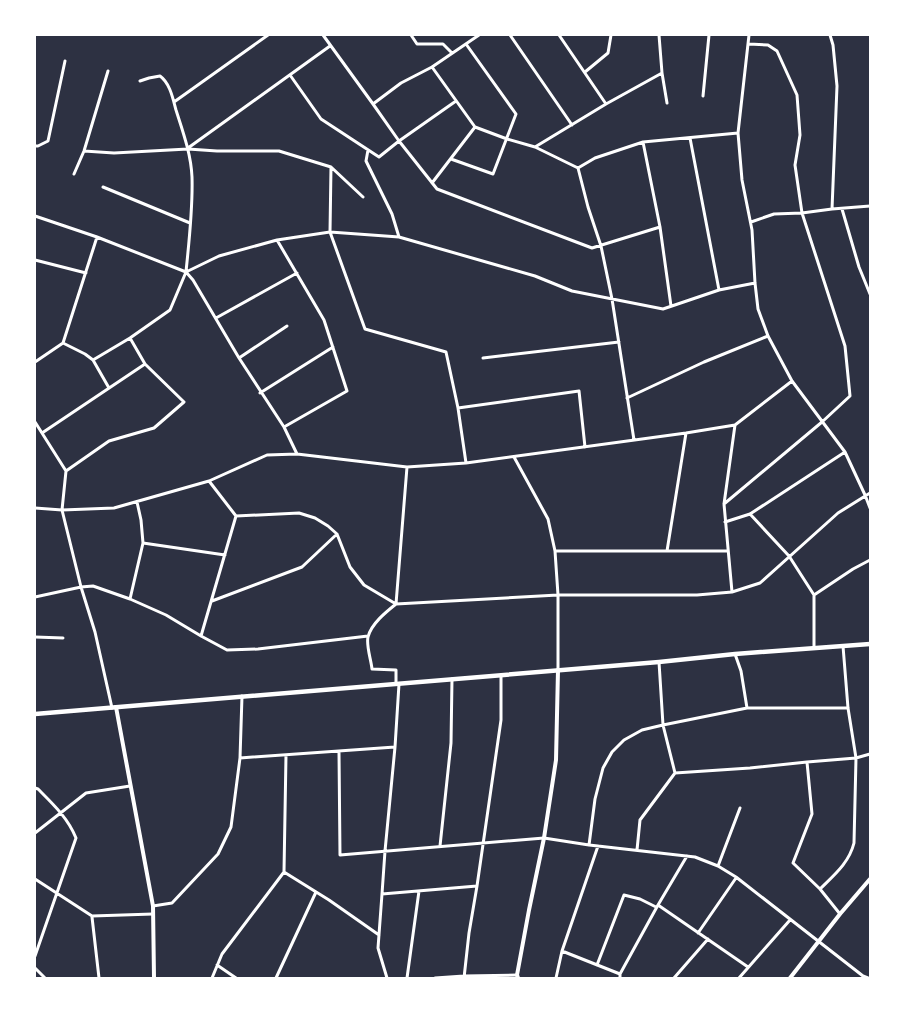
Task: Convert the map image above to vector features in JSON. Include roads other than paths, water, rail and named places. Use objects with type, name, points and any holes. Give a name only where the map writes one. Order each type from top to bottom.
[{"type":"main road","points":[[35,714],[870,644]]},
{"type":"street","points":[[174,102],[268,35]]},
{"type":"street","points":[[323,35],[399,141],[437,189],[592,248],[660,227]]},
{"type":"street","points":[[410,35],[418,44],[443,44],[452,53]]},
{"type":"street","points":[[373,104],[401,83],[432,67],[479,35]]},
{"type":"street","points":[[510,35],[572,125]]},
{"type":"street","points":[[559,35],[606,104]]},
{"type":"street","points":[[585,72],[608,53],[611,35]]},
{"type":"street","points":[[659,35],[667,103]]},
{"type":"street","points":[[703,96],[709,35]]},
{"type":"street","points":[[750,35],[738,133],[742,180],[752,230],[758,309],[768,336],[792,381],[845,452],[870,508]]},
{"type":"street","points":[[830,35],[833,45],[837,86],[832,209]]},
{"type":"street","points":[[451,159],[493,174],[516,114],[466,44]]},
{"type":"street","points":[[724,504],[822,422],[850,396],[845,346],[802,213],[795,165],[800,135],[797,95],[777,51],[768,45],[748,44]]},
{"type":"street","points":[[188,148],[330,46]]},
{"type":"street","points":[[35,146],[48,142],[64,61]]},
{"type":"street","points":[[432,67],[475,127],[535,147],[578,168],[601,246],[612,299],[634,440]]},
{"type":"street","points":[[74,174],[84,151],[108,71]]},
{"type":"street","points":[[535,147],[662,73]]},
{"type":"street","points":[[290,75],[321,119],[379,157],[456,101]]},
{"type":"street","points":[[93,360],[130,338],[170,310],[186,272],[192,176],[188,148],[166,80],[160,76],[140,81]]},
{"type":"street","points":[[432,183],[475,127]]},
{"type":"street","points":[[578,168],[595,158],[643,142],[738,133]]},
{"type":"street","points":[[690,138],[719,290]]},
{"type":"street","points":[[643,142],[660,227],[671,306]]},
{"type":"street","points":[[84,151],[114,152],[188,148],[217,151],[279,151],[331,167],[363,197]]},
{"type":"street","points":[[368,150],[366,161],[392,214],[399,237]]},
{"type":"street","points":[[331,167],[330,232],[365,329],[446,352],[458,408],[466,463]]},
{"type":"street","points":[[103,187],[190,223]]},
{"type":"street","points":[[750,222],[774,214],[870,206]]},
{"type":"street","points":[[842,209],[859,267],[870,294]]},
{"type":"street","points":[[35,216],[97,237],[186,272],[193,280],[260,393],[284,427],[297,454]]},
{"type":"street","points":[[186,272],[219,256],[277,240],[330,232],[399,237],[535,276],[572,291],[663,309],[719,290],[755,283]]},
{"type":"street","points":[[35,362],[63,343],[97,237]]},
{"type":"street","points":[[277,240],[324,320],[347,391],[284,427]]},
{"type":"street","points":[[35,260],[86,273]]},
{"type":"street","points":[[216,318],[297,273]]},
{"type":"street","points":[[239,358],[287,326]]},
{"type":"street","points":[[627,398],[704,362],[768,336]]},
{"type":"street","points":[[66,471],[109,441],[154,428],[184,402],[145,364],[130,338]]},
{"type":"street","points":[[483,358],[619,342]]},
{"type":"street","points":[[63,343],[86,354],[93,360],[109,388]]},
{"type":"street","points":[[260,393],[333,347]]},
{"type":"street","points":[[42,433],[145,364]]},
{"type":"street","points":[[35,508],[62,510],[114,508],[209,481],[268,455],[297,454],[406,467],[466,463],[514,457],[735,425],[792,381]]},
{"type":"street","points":[[458,408],[579,391],[585,447]]},
{"type":"street","points":[[35,422],[66,471],[62,510],[114,707],[153,906],[154,978]]},
{"type":"street","points":[[732,592],[724,504],[735,425]]},
{"type":"street","points":[[666,551],[686,433]]},
{"type":"street","points":[[725,522],[750,514],[845,452]]},
{"type":"street","points":[[435,978],[517,977],[544,838],[556,760],[558,594],[555,551],[548,519],[514,457]]},
{"type":"street","points":[[388,978],[378,948],[384,851],[395,747],[398,684],[396,670],[372,669],[368,636],[379,618],[396,604],[406,467]]},
{"type":"street","points":[[209,481],[236,516]]},
{"type":"street","points":[[236,516],[300,513],[315,518],[337,534],[350,567],[364,585],[396,604],[558,594],[697,595],[732,592],[760,583],[838,513],[870,493]]},
{"type":"street","points":[[130,599],[143,543],[142,520],[136,502]]},
{"type":"street","points":[[750,514],[789,556],[814,595],[814,648]]},
{"type":"street","points":[[201,636],[236,516]]},
{"type":"street","points":[[211,601],[302,567],[337,534]]},
{"type":"street","points":[[143,543],[225,555]]},
{"type":"street","points":[[555,551],[728,551]]},
{"type":"street","points":[[814,595],[852,569],[870,560]]},
{"type":"street","points":[[35,597],[81,586],[93,586],[130,599],[166,615],[227,650],[258,649],[368,636]]},
{"type":"street","points":[[35,637],[63,638]]},
{"type":"street","points":[[820,889],[847,861],[854,843],[856,758],[848,708],[842,646]]},
{"type":"street","points":[[735,654],[741,671],[747,708]]},
{"type":"street","points":[[637,850],[640,820],[674,773],[663,725],[659,662]]},
{"type":"street","points":[[464,977],[501,720],[501,675]]},
{"type":"street","points":[[440,846],[451,743],[452,679]]},
{"type":"street","points":[[153,906],[172,903],[218,854],[231,827],[240,758],[242,696]]},
{"type":"street","points":[[589,845],[595,799],[603,768],[612,752],[624,740],[642,730],[747,708],[848,708]]},
{"type":"street","points":[[240,758],[395,747]]},
{"type":"street","points":[[339,752],[340,855],[544,838],[695,857],[718,866],[736,877],[862,977],[868,978]]},
{"type":"street","points":[[674,773],[856,758],[870,754]]},
{"type":"street","points":[[212,978],[222,954],[284,872],[286,755]]},
{"type":"street","points":[[807,762],[812,814],[793,863],[820,889],[840,914]]},
{"type":"street","points":[[35,834],[86,793],[130,786]]},
{"type":"street","points":[[35,788],[61,812],[72,828],[76,838],[35,956]]},
{"type":"street","points":[[718,866],[740,808]]},
{"type":"street","points":[[556,978],[562,950],[598,846]]},
{"type":"street","points":[[562,950],[597,964],[620,976],[657,906],[688,856]]},
{"type":"street","points":[[284,872],[329,900],[379,936]]},
{"type":"street","points":[[698,933],[736,877]]},
{"type":"street","points":[[35,879],[92,916],[153,914]]},
{"type":"street","points":[[790,978],[870,879]]},
{"type":"street","points":[[382,894],[477,886]]},
{"type":"street","points":[[407,978],[419,891]]},
{"type":"street","points":[[276,978],[316,892]]},
{"type":"street","points":[[597,964],[624,895],[657,906],[748,967]]},
{"type":"street","points":[[92,916],[99,978]]},
{"type":"street","points":[[739,978],[790,920]]},
{"type":"street","points":[[674,978],[708,939]]},
{"type":"street","points":[[218,964],[236,978]]},
{"type":"street","points":[[35,968],[45,978]]}]
